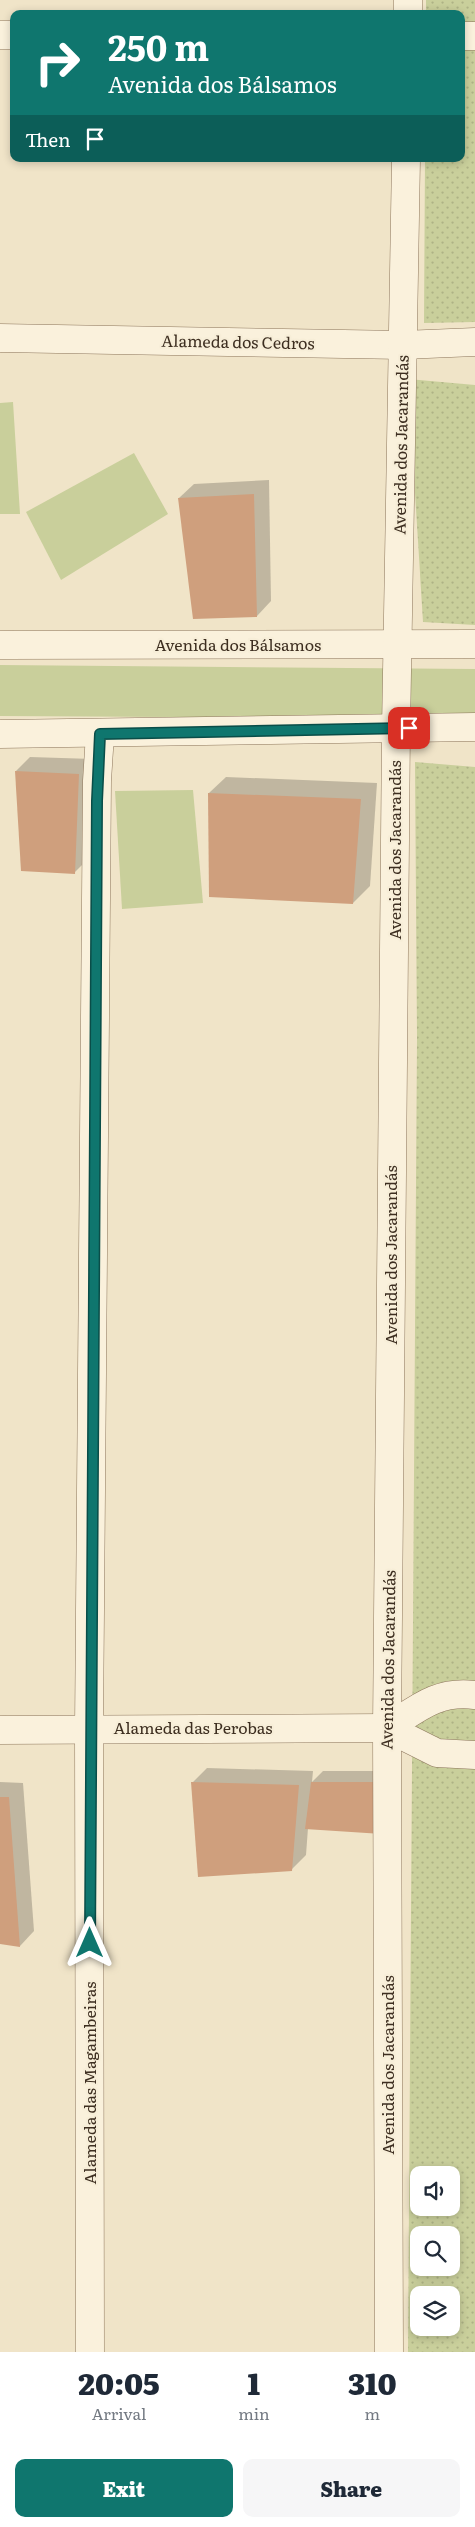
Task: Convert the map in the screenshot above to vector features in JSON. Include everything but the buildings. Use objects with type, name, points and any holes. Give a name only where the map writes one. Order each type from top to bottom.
[{"type":"street","name":"Avenida dos Jacarandás","points":[[389,2352],[387,1728],[396,729],[399,645],[406,162]]},
{"type":"street","name":"Alameda dos Cedros","points":[[0,338],[402,345],[475,342]]},
{"type":"street","name":"Avenida dos Bálsamos","points":[[0,645],[475,644]]},
{"type":"street","points":[[0,734],[475,727]]},
{"type":"street","name":"Alameda das Magambeiras","points":[[90,2352],[90,1729],[97,801],[100,734]]},
{"type":"street","points":[[387,1728],[437,1697],[464,1693],[475,1694]]},
{"type":"street","name":"Alameda das Perobas","points":[[0,1730],[387,1728],[437,1753],[475,1755]]},
{"type":"green space","points":[[426,0],[475,0],[475,322],[424,323],[425,162],[465,162],[465,10],[426,10]]},
{"type":"green space","points":[[408,379],[475,385],[475,625],[423,622]]},
{"type":"green space","points":[[13,402],[20,514],[0,514],[0,403]]},
{"type":"green space","points":[[134,453],[168,514],[61,580],[26,512]]},
{"type":"green space","points":[[0,665],[475,669],[475,719],[0,716]]},
{"type":"green space","points":[[415,762],[475,767],[475,2352],[408,2352],[417,1038]]},
{"type":"green space","points":[[193,790],[203,903],[122,909],[115,791]]},
{"type":"route","points":[[90,1943],[97,781],[100,734],[409,728]]}]
